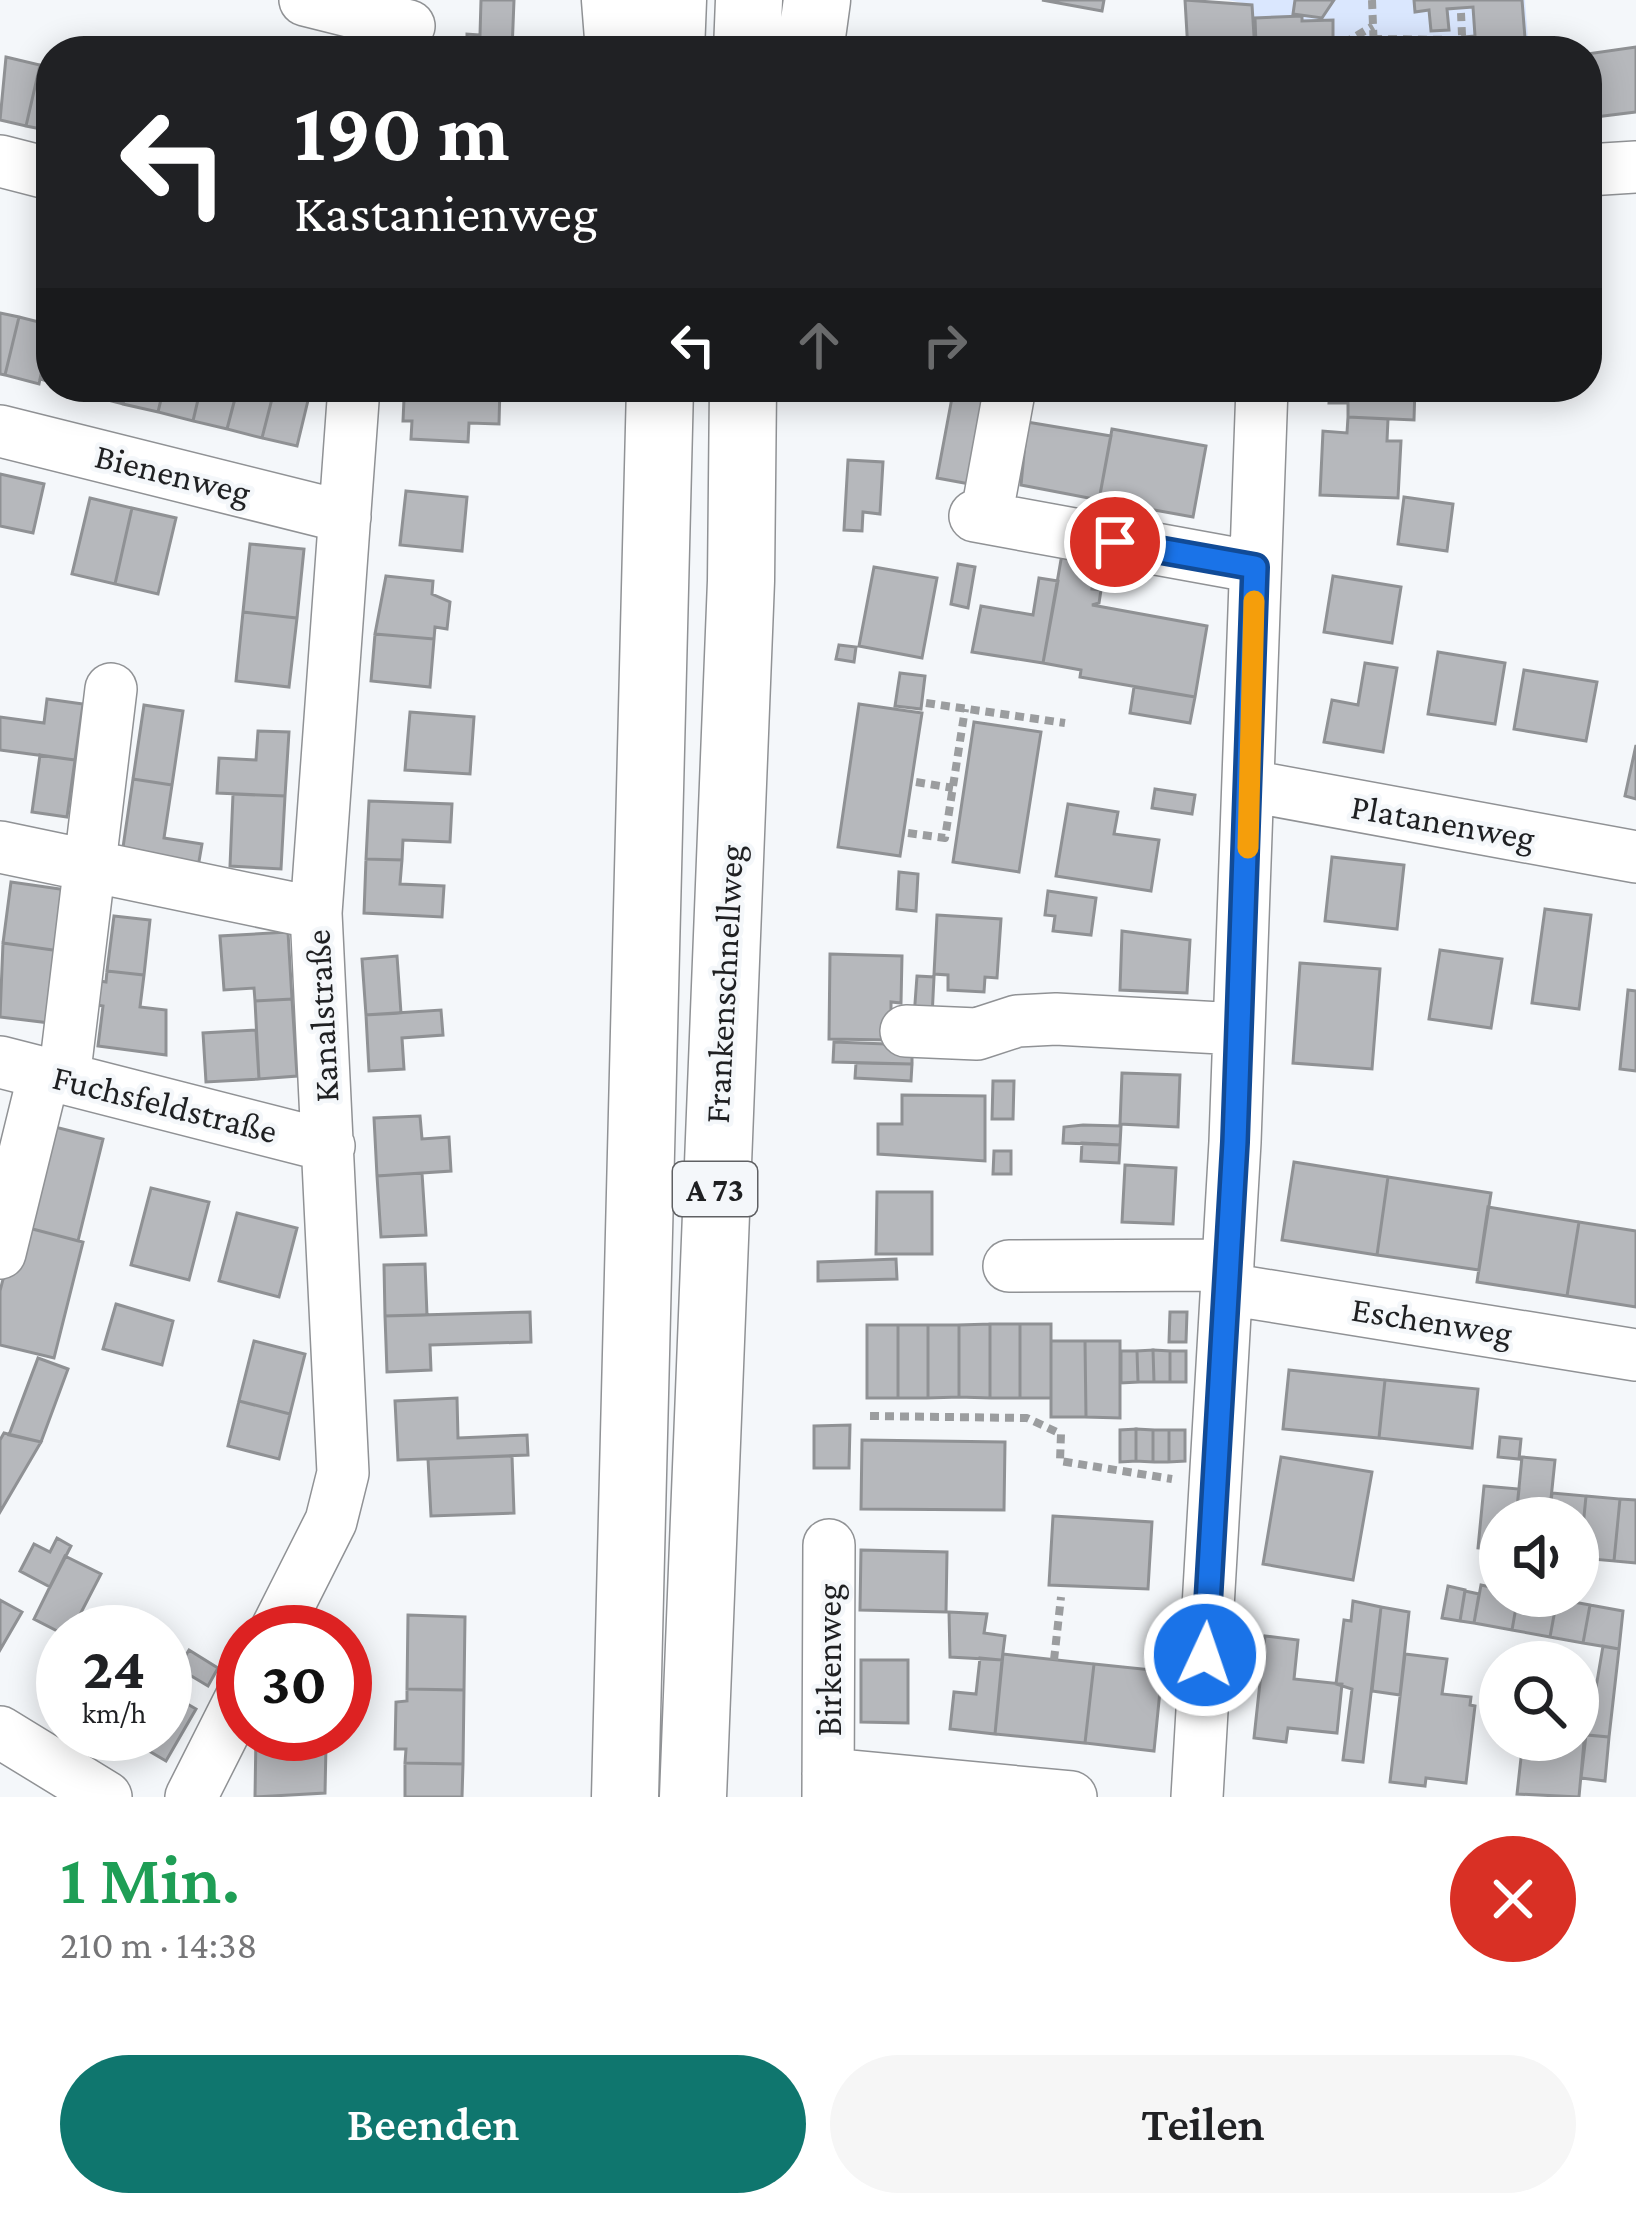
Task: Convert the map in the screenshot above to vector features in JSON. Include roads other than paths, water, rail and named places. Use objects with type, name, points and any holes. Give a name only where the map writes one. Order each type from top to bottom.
[{"type":"highway","points":[[615,0],[618,36]]},
{"type":"highway","points":[[672,36],[673,0]]},
{"type":"highway","points":[[748,36],[749,0]]},
{"type":"highway","points":[[812,36],[817,0]]},
{"type":"highway","points":[[630,402],[651,639]]},
{"type":"highway","name":"Frankenschnellweg","points":[[625,1797],[659,402]]},
{"type":"highway","name":"Frankenschnellweg","points":[[693,1797],[742,581],[743,402]]},
{"type":"highway","points":[[742,581],[766,459],[772,402]]},
{"type":"street","points":[[305,0],[409,26]]},
{"type":"street","points":[[0,161],[36,170]]},
{"type":"street","points":[[1602,169],[1636,166]]},
{"type":"street","name":"Kanalstraße","points":[[288,1605],[331,1521],[343,1473],[316,913],[354,402]]},
{"type":"street","points":[[1007,402],[981,517],[1255,567]]},
{"type":"street","points":[[1197,1797],[1228,1276],[1261,402]]},
{"type":"street","name":"Bienenweg","points":[[0,431],[345,517]]},
{"type":"street","points":[[0,1253],[36,1072],[92,871],[111,689]]},
{"type":"street","name":"Platanenweg","points":[[1250,786],[1636,857]]},
{"type":"street","points":[[0,847],[92,871],[316,913]]},
{"type":"street","points":[[906,1031],[976,1034],[1017,1021],[1057,1019],[1239,1029]]},
{"type":"street","name":"Fuchsfeldstraße","points":[[36,1072],[329,1147]]},
{"type":"street","name":"Eschenweg","points":[[1009,1266],[1228,1276],[1636,1355]]},
{"type":"street","name":"Birkenweg","points":[[829,1545],[828,1786],[1071,1797]]},
{"type":"street","points":[[0,1732],[106,1797]]},
{"type":"street","points":[[191,1797],[216,1747]]}]
